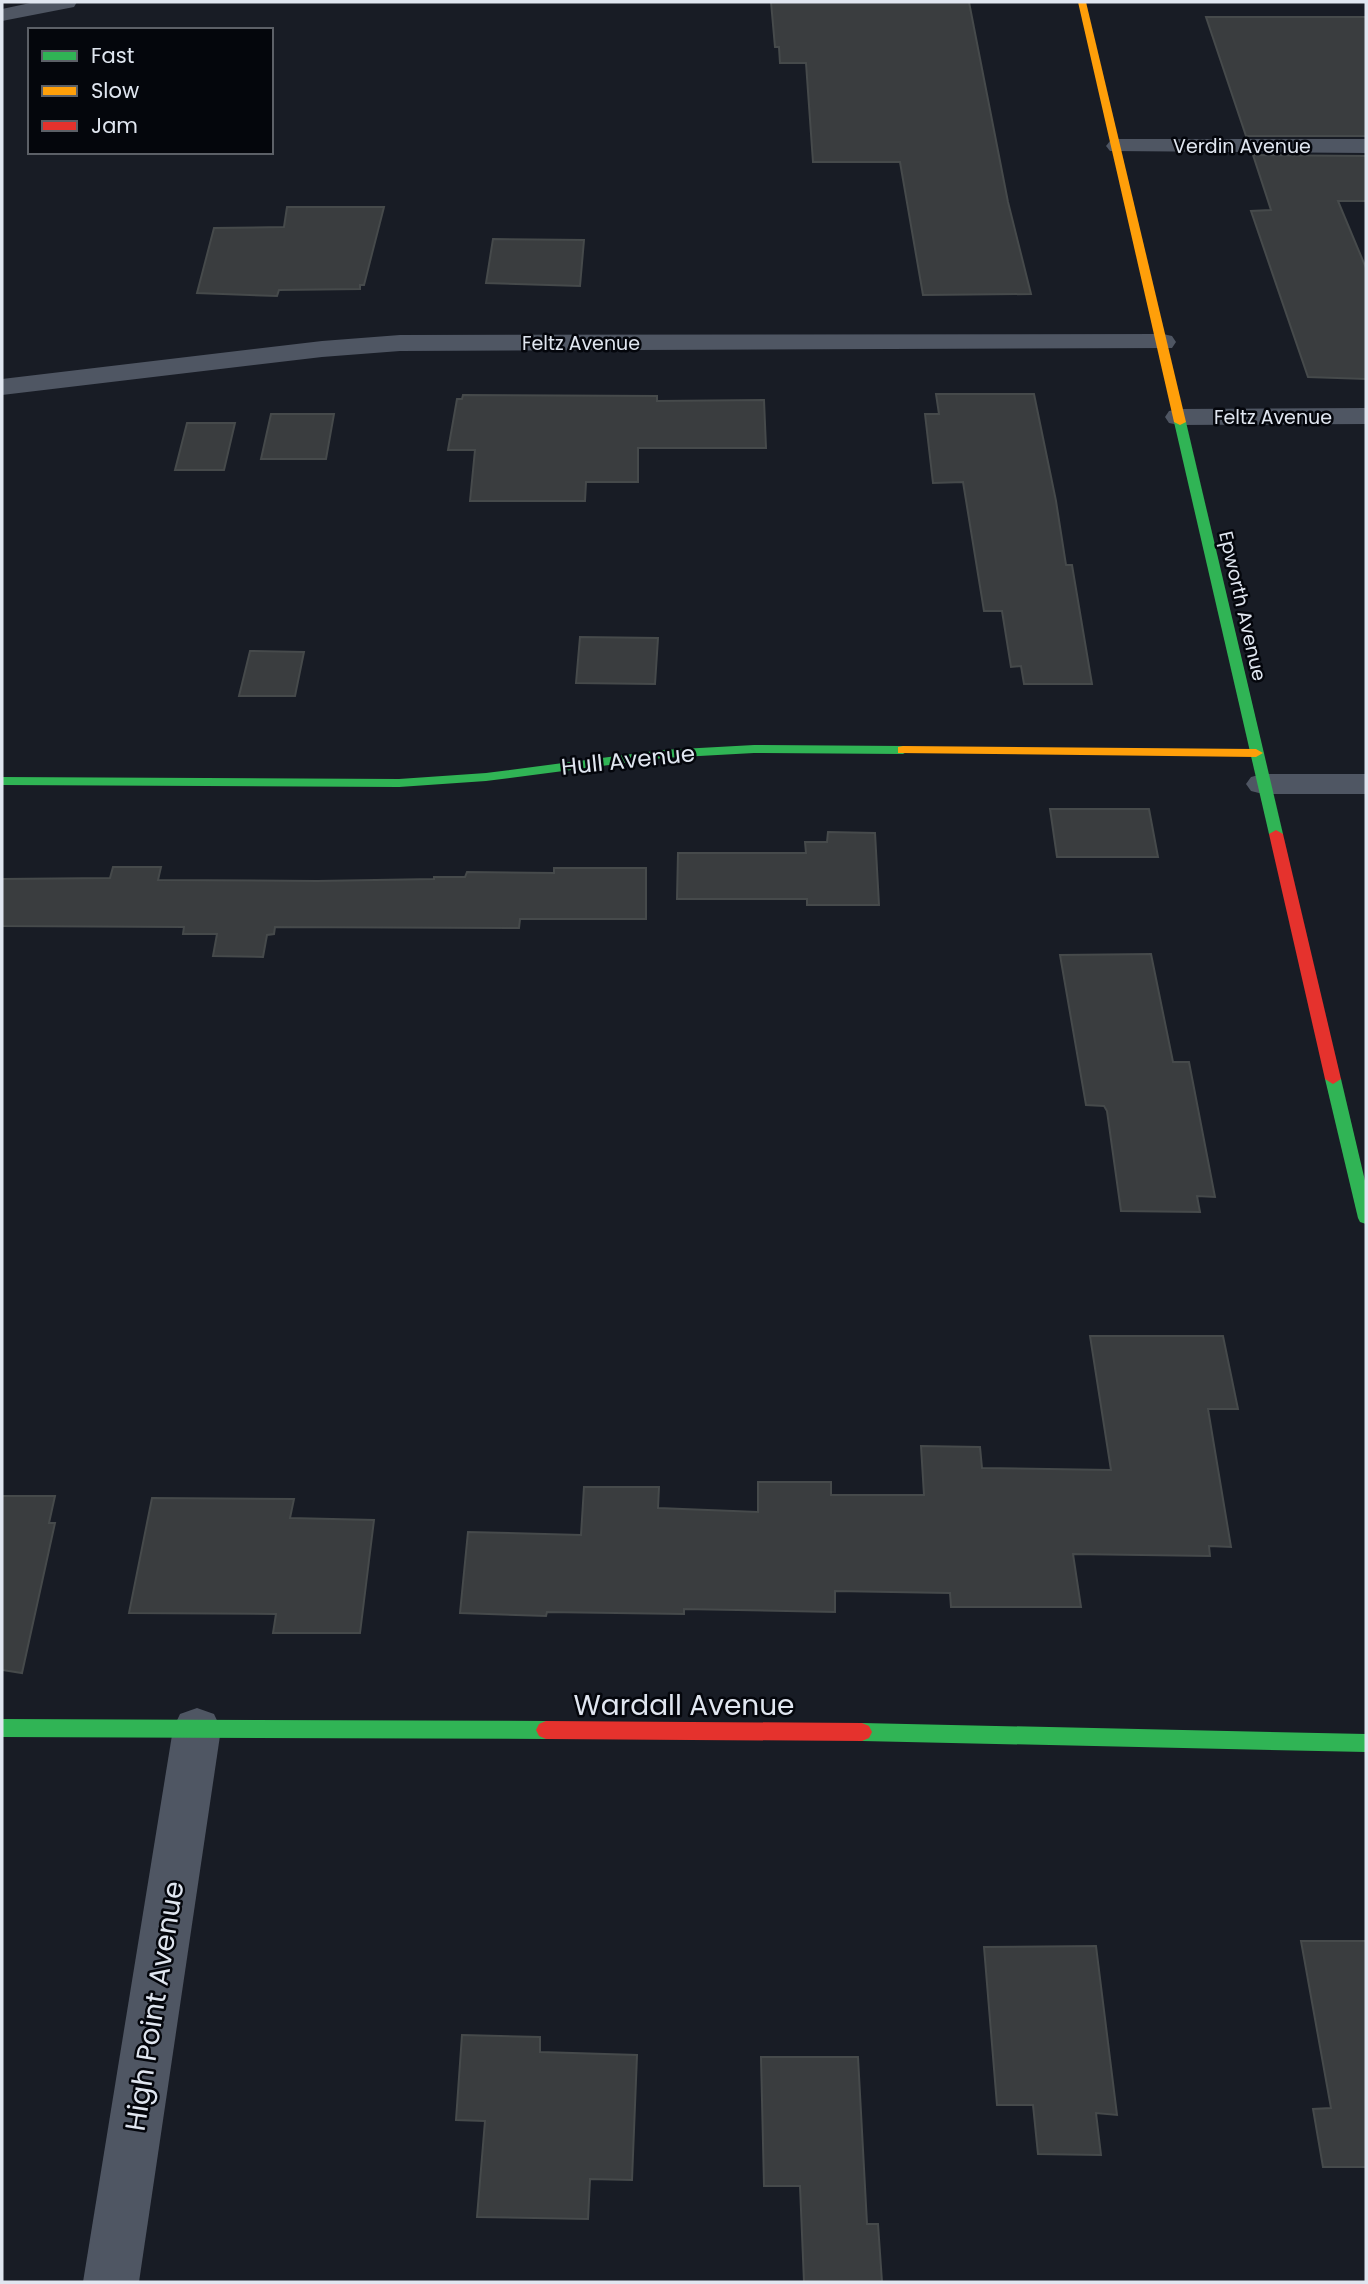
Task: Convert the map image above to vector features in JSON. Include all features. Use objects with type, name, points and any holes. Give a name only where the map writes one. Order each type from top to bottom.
[{"type":"street","points":[[2,15],[66,2]]},
{"type":"street","name":"Epworth Avenue","points":[[1082,2],[1118,146],[1259,768],[1366,1218]]},
{"type":"street","name":"Verdin Avenue","points":[[1118,146],[1366,146]]},
{"type":"street","name":"Feltz Avenue","points":[[2,387],[322,349],[400,344],[1163,342]]},
{"type":"street","name":"Feltz Avenue","points":[[1179,417],[1366,416]]},
{"type":"street","name":"Hull Avenue","points":[[2,780],[399,783],[486,776],[663,754],[754,748],[1259,768],[1366,784]]},
{"type":"street","name":"Wardall Avenue","points":[[2,1728],[812,1731],[1366,1743]]},
{"type":"street","name":"High Point Avenue","points":[[111,2282],[197,1729]]},
{"type":"building","points":[[771,2],[969,2],[1008,202],[1031,294],[923,295],[900,162],[813,162],[806,63],[780,63],[779,47],[775,47]]},
{"type":"building","points":[[1206,17],[1366,17],[1366,136],[1246,136]]},
{"type":"building","points":[[1253,155],[1366,156],[1366,201],[1338,201],[1366,268],[1366,379],[1308,377],[1251,211],[1271,210]]},
{"type":"building","points":[[287,207],[384,207],[364,285],[360,285],[360,289],[279,290],[277,296],[197,293],[214,228],[284,227]]},
{"type":"building","points":[[493,239],[584,240],[580,286],[486,283]]},
{"type":"building","points":[[936,394],[1034,394],[1066,565],[1072,565],[1092,684],[1024,684],[1021,666],[1011,667],[1002,611],[984,611],[963,482],[933,483],[925,414],[939,414]]},
{"type":"building","points":[[463,395],[657,396],[657,401],[764,400],[766,448],[638,448],[638,482],[586,482],[585,501],[470,501],[475,450],[448,450],[457,399],[462,399]]},
{"type":"building","points":[[271,414],[334,414],[326,459],[261,459]]},
{"type":"building","points":[[187,423],[235,423],[224,470],[175,470]]},
{"type":"building","points":[[580,637],[658,638],[655,684],[576,683]]},
{"type":"building","points":[[250,651],[304,652],[295,696],[239,696]]},
{"type":"building","points":[[1050,809],[1149,809],[1158,857],[1057,857]]},
{"type":"building","points":[[828,832],[875,833],[879,905],[807,905],[807,899],[677,899],[678,853],[806,853],[805,842],[827,842]]},
{"type":"building","points":[[113,867],[161,867],[158,880],[317,881],[434,879],[465,877],[467,872],[554,873],[554,868],[646,868],[646,919],[520,919],[519,928],[275,927],[274,934],[267,935],[263,957],[213,956],[217,934],[183,934],[184,927],[2,926],[2,879],[110,878]]},
{"type":"building","points":[[1151,954],[1173,1062],[1189,1062],[1215,1197],[1197,1196],[1200,1212],[1121,1211],[1107,1111],[1104,1106],[1086,1105],[1060,955]]},
{"type":"building","points":[[1090,1336],[1223,1336],[1238,1409],[1208,1409],[1231,1547],[1209,1546],[1210,1556],[1073,1554],[1081,1607],[951,1607],[950,1593],[835,1591],[835,1612],[684,1609],[684,1614],[547,1612],[546,1616],[460,1613],[468,1532],[581,1535],[584,1487],[659,1487],[658,1508],[758,1512],[758,1482],[831,1482],[831,1495],[924,1495],[921,1446],[980,1447],[982,1468],[1111,1470]]},
{"type":"building","points":[[2,1496],[55,1496],[49,1523],[55,1523],[22,1673],[2,1670]]},
{"type":"building","points":[[152,1498],[294,1499],[290,1518],[374,1520],[360,1633],[273,1633],[276,1614],[129,1613]]},
{"type":"building","points":[[1301,1941],[1366,1941],[1366,2167],[1323,2167],[1313,2109],[1331,2108]]},
{"type":"building","points":[[1096,1946],[1117,2115],[1096,2113],[1101,2155],[1038,2154],[1033,2105],[997,2105],[984,1947]]},
{"type":"building","points":[[462,2035],[540,2037],[540,2052],[637,2055],[632,2180],[590,2179],[588,2219],[477,2217],[485,2121],[456,2120]]},
{"type":"building","points":[[761,2057],[858,2057],[867,2224],[878,2224],[882,2282],[804,2282],[800,2186],[764,2186]]},
{"type":"traffic: fast","points":[[1180,422],[1276,834]]},
{"type":"traffic: fast","points":[[2,781],[399,783],[486,777],[663,754],[754,749],[903,750]]},
{"type":"traffic: fast","points":[[1333,1079],[1366,1218]]},
{"type":"traffic: fast","points":[[2,1728],[546,1730]]},
{"type":"traffic: fast","points":[[862,1732],[1366,1743]]},
{"type":"traffic: slow","points":[[1082,2],[1180,422]]},
{"type":"traffic: slow","points":[[903,750],[1256,753]]},
{"type":"traffic: jam","points":[[1276,834],[1333,1079]]},
{"type":"traffic: jam","points":[[546,1730],[862,1732]]}]
